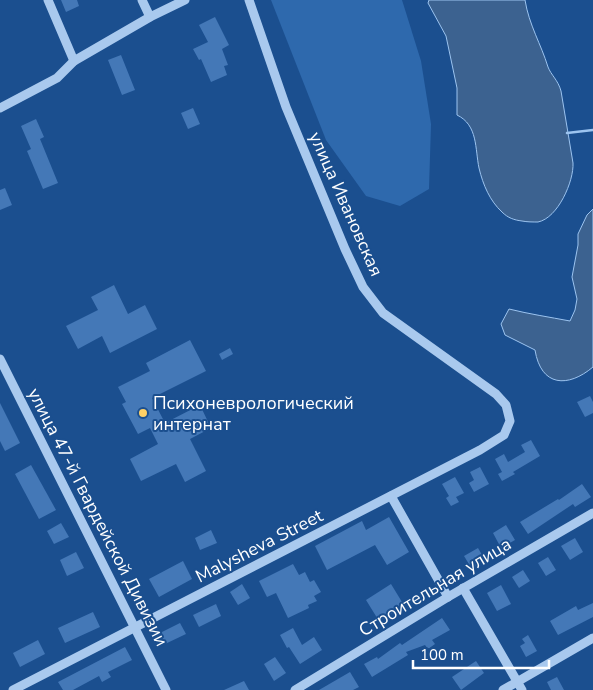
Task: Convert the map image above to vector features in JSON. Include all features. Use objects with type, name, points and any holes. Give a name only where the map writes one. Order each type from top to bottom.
[{"type":"street","points":[[48,0],[74,61]]},
{"type":"street","points":[[142,0],[150,17]]},
{"type":"street","points":[[0,108],[57,78],[74,61],[150,17],[185,0]]},
{"type":"street","name":"улица Ивановская","points":[[249,0],[286,107],[345,249],[364,287],[383,313],[496,394],[506,405],[510,421]]},
{"type":"street","name":"улица 47-й Гвардейской Дивизии","points":[[0,359],[166,690]]},
{"type":"street","name":"Malysheva Street","points":[[13,690],[480,450],[504,435],[510,421]]},
{"type":"street","points":[[392,496],[448,597]]},
{"type":"street","name":"Строительная улица","points":[[295,690],[463,588],[593,513]]},
{"type":"street","points":[[463,588],[520,686]]},
{"type":"street","points":[[503,690],[520,686],[593,638]]},
{"type":"shaded area","points":[[271,0],[402,0],[421,61],[431,124],[429,189],[400,206],[366,196],[326,140]]},
{"type":"shaded area","points":[[429,0],[525,0],[529,18],[548,67],[561,91],[573,163],[573,171],[568,189],[552,214],[545,219],[532,222],[511,218],[498,208],[487,192],[479,168],[472,131],[464,119],[457,115],[457,88],[446,36],[428,3]]},
{"type":"shaded area","points":[[593,209],[593,367],[584,374],[574,378],[565,381],[557,380],[549,377],[543,371],[535,350],[505,335],[501,324],[509,309],[570,321],[577,299],[572,277],[578,245],[578,234],[587,215]]},
{"type":"building","points":[[61,0],[77,0],[79,6],[66,12]]},
{"type":"building","points":[[215,17],[229,45],[222,49],[228,65],[224,66],[227,75],[211,82],[201,59],[199,60],[193,49],[208,42],[199,25]]},
{"type":"building","points":[[121,55],[135,90],[122,95],[108,60]]},
{"type":"building","points":[[193,108],[200,124],[188,129],[181,113]]},
{"type":"building","points":[[36,119],[44,137],[40,139],[58,183],[43,189],[27,151],[31,149],[21,126]]},
{"type":"building","points":[[5,188],[12,205],[0,210],[0,190]]},
{"type":"building","points":[[114,285],[128,314],[145,305],[157,329],[110,353],[102,336],[78,349],[66,326],[98,310],[91,297]]},
{"type":"building","name":"Психоневрологический интернат","points":[[190,340],[206,371],[152,398],[165,423],[200,405],[211,428],[190,439],[206,471],[185,482],[176,464],[141,481],[130,459],[158,444],[150,428],[138,434],[122,404],[126,402],[118,387],[150,371],[146,363]]},
{"type":"building","points":[[230,348],[233,354],[222,360],[219,354]]},
{"type":"building","points":[[590,396],[593,402],[593,413],[585,417],[577,402]]},
{"type":"building","points":[[0,403],[20,443],[5,451],[0,441]]},
{"type":"building","points":[[531,440],[540,456],[502,481],[498,474],[502,472],[495,459],[504,454],[508,462],[525,452],[521,445]]},
{"type":"building","points":[[31,465],[56,510],[39,519],[15,474]]},
{"type":"building","points":[[480,467],[489,484],[474,492],[469,483],[474,480],[470,472]]},
{"type":"building","points":[[455,477],[464,493],[456,497],[459,502],[451,506],[446,498],[449,496],[442,484]]},
{"type":"building","points":[[582,484],[591,497],[575,507],[573,504],[528,534],[520,522],[559,500]]},
{"type":"building","points":[[389,517],[409,552],[387,565],[375,545],[327,570],[315,546],[362,521],[366,530]]},
{"type":"building","points":[[61,523],[69,537],[54,544],[47,531]]},
{"type":"building","points":[[506,525],[515,540],[501,548],[493,533]]},
{"type":"building","points":[[211,530],[217,543],[200,550],[195,538]]},
{"type":"building","points":[[575,538],[583,552],[570,560],[561,546]]},
{"type":"building","points":[[478,548],[485,560],[472,569],[464,556]]},
{"type":"building","points":[[76,552],[84,568],[67,576],[60,560]]},
{"type":"building","points":[[548,557],[556,570],[546,576],[538,563]]},
{"type":"building","points":[[183,561],[192,579],[159,597],[149,579]]},
{"type":"building","points":[[293,564],[299,575],[305,572],[310,582],[314,580],[321,592],[314,596],[317,601],[308,605],[309,608],[288,618],[276,593],[267,597],[259,581]]},
{"type":"building","points":[[523,570],[530,581],[519,588],[512,577]]},
{"type":"building","points":[[242,584],[250,598],[238,605],[230,592]]},
{"type":"building","points":[[391,584],[402,602],[399,604],[401,608],[379,621],[366,600]]},
{"type":"building","points":[[501,585],[511,604],[497,611],[487,593]]},
{"type":"building","points":[[593,603],[593,617],[558,635],[550,621],[576,606],[578,610]]},
{"type":"building","points":[[216,604],[221,616],[199,627],[193,615]]},
{"type":"building","points":[[93,612],[100,627],[65,643],[58,628]]},
{"type":"building","points":[[442,618],[450,630],[432,640],[435,644],[428,649],[425,645],[406,652],[408,655],[372,677],[364,664],[377,657],[378,659],[400,643],[402,645]]},
{"type":"building","points":[[180,623],[186,634],[165,644],[160,633]]},
{"type":"building","points":[[293,628],[302,645],[314,637],[322,650],[300,664],[289,647],[287,648],[280,635]]},
{"type":"building","points":[[528,635],[537,651],[526,657],[520,646],[525,643],[522,639]]},
{"type":"building","points":[[38,640],[45,654],[20,667],[13,653]]},
{"type":"building","points":[[125,647],[132,660],[108,672],[111,677],[102,682],[99,676],[73,690],[63,690],[58,682]]},
{"type":"building","points":[[275,657],[286,673],[274,681],[264,664]]},
{"type":"building","points":[[476,661],[484,673],[461,690],[452,677]]},
{"type":"building","points":[[350,672],[359,687],[353,690],[319,690]]},
{"type":"building","points":[[557,677],[564,690],[551,690],[547,682]]},
{"type":"building","points":[[244,681],[249,690],[224,690]]},
{"type":"waterway","points":[[567,133],[593,130]]},
{"type":"place","name":"Психоневрологический интернат","points":[[143,413]]}]
